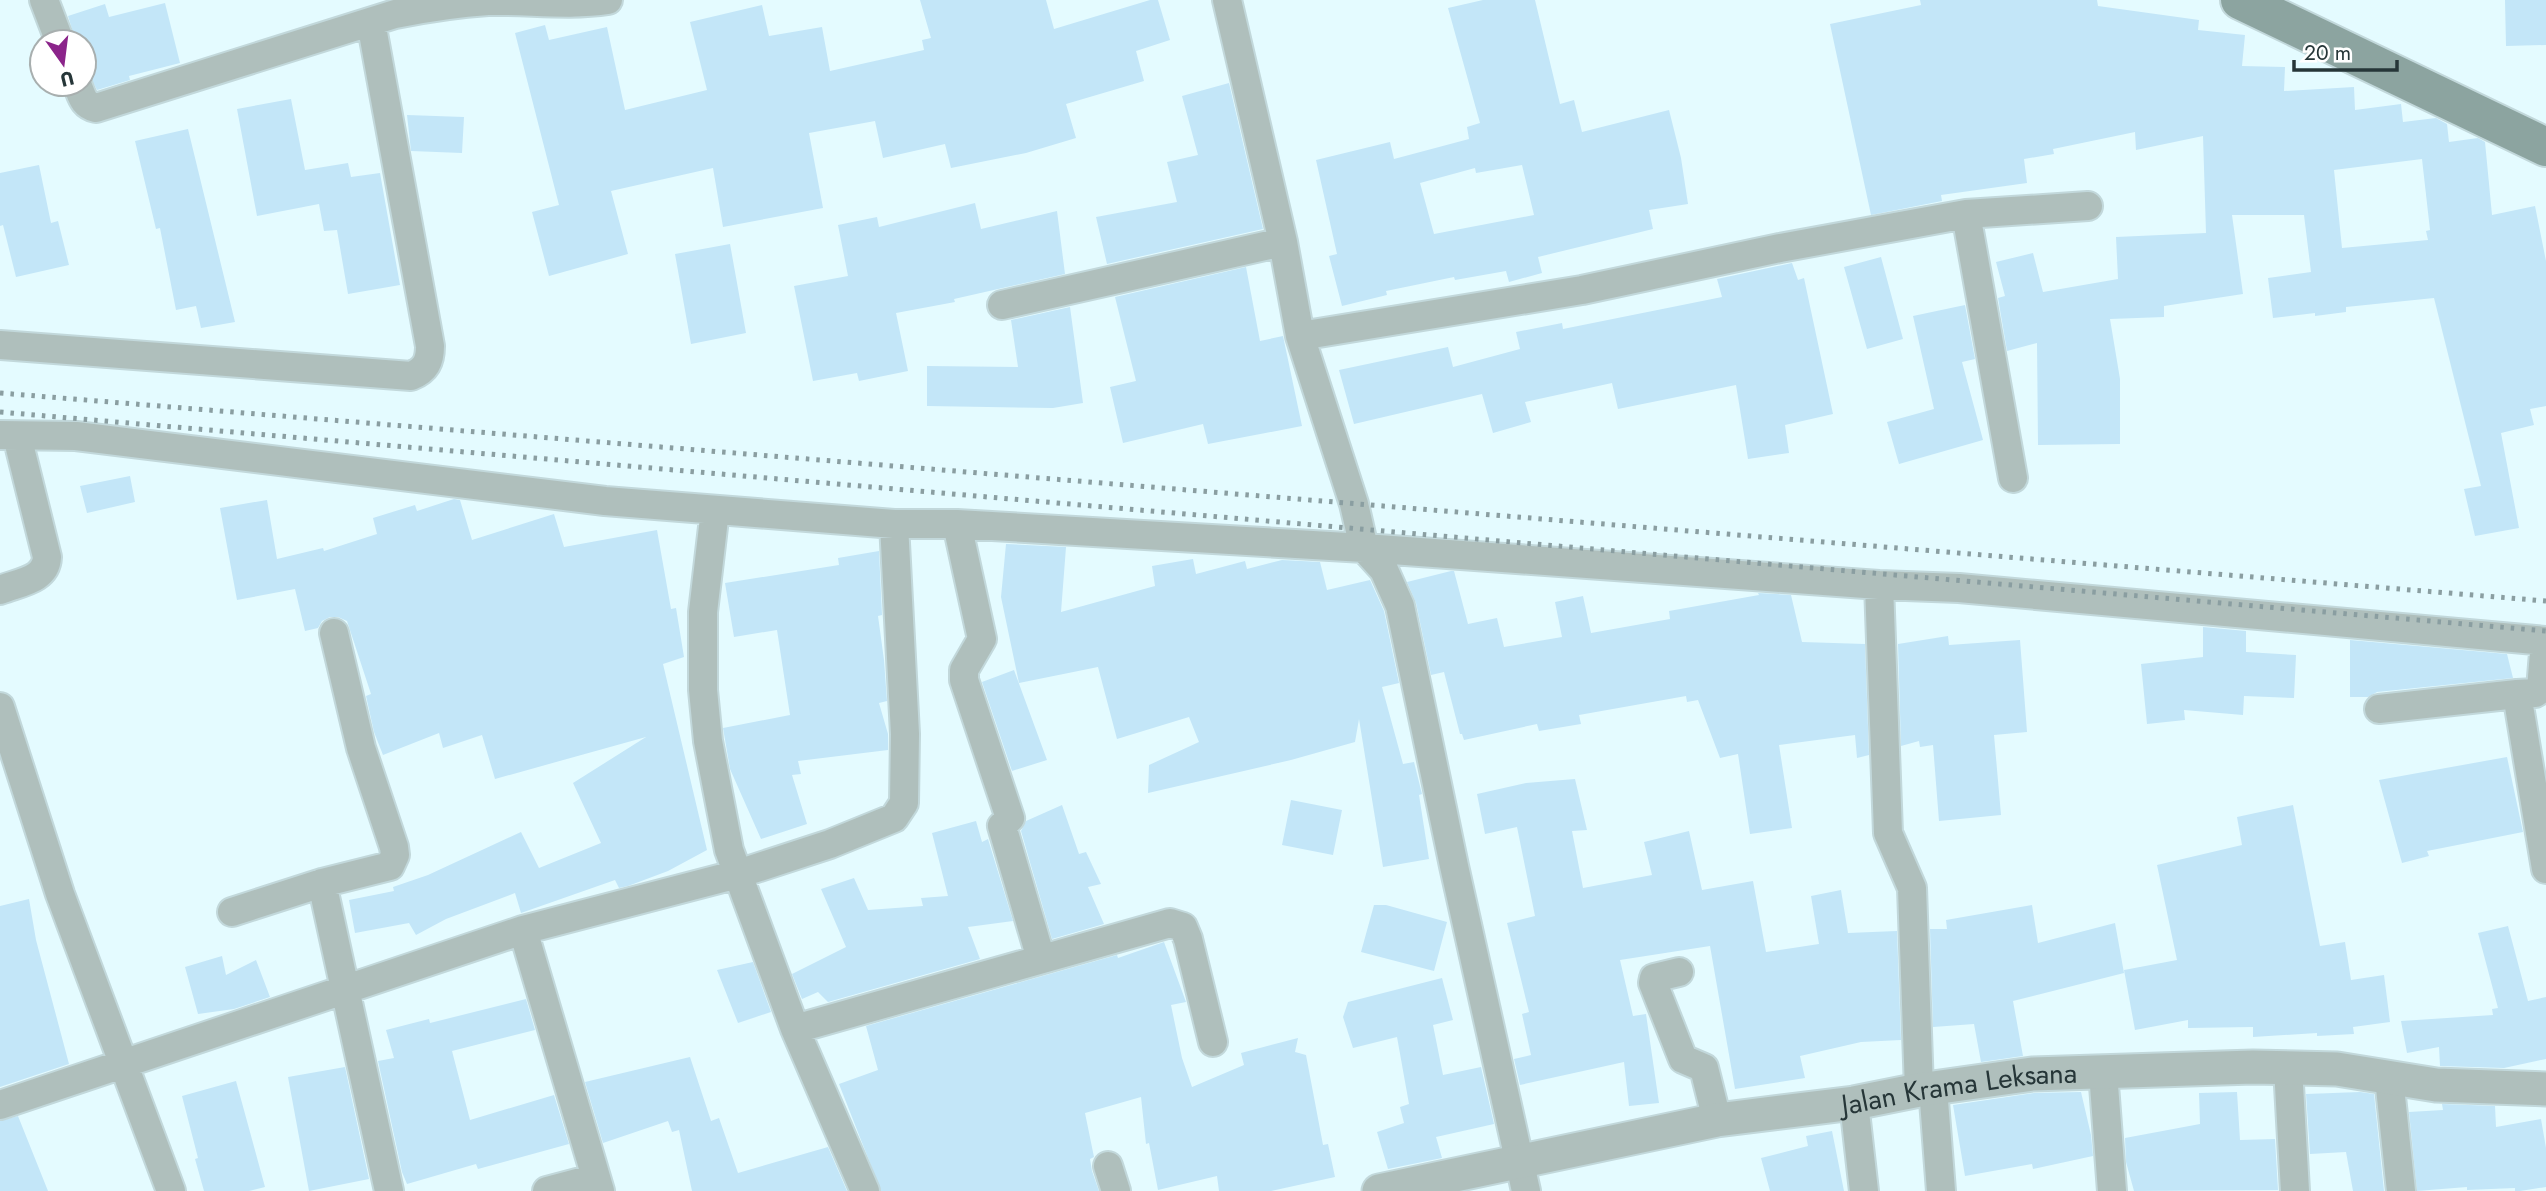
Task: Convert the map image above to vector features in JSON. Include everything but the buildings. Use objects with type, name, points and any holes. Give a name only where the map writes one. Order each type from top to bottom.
[{"type":"main road","points":[[2240,0],[2546,147]]},
{"type":"street","points":[[44,0],[55,28]]},
{"type":"street","points":[[82,98],[89,106],[106,106],[386,12],[487,1],[588,3],[608,0]]},
{"type":"street","points":[[1227,0],[1283,242],[1300,336],[1354,504],[1364,548],[1384,570],[1400,606],[1522,1176]]},
{"type":"street","points":[[0,345],[411,376],[420,372],[430,356],[430,346],[386,12]]},
{"type":"street","points":[[1300,336],[1583,289],[1780,248],[1966,215],[2088,206]]},
{"type":"street","points":[[1966,215],[2012,478]]},
{"type":"street","points":[[1002,305],[1283,242]]},
{"type":"street","points":[[0,590],[41,574],[47,567],[47,557],[8,435],[76,436],[604,501],[894,524],[957,524],[1364,548],[1986,590],[2545,641],[2541,689],[2535,693],[2379,709]]},
{"type":"street","points":[[715,510],[704,612],[702,690],[708,741],[729,849],[795,1029],[865,1191]]},
{"type":"street","points":[[0,1105],[523,930],[738,874],[830,844],[894,818],[904,803],[905,734],[894,524]]},
{"type":"street","points":[[957,524],[982,639],[964,670],[964,680],[1010,818],[1002,826],[1041,959]]},
{"type":"street","points":[[1879,584],[1888,833],[1910,881],[1912,894],[1926,1089],[1941,1191]]},
{"type":"street","points":[[232,912],[322,883],[390,866],[395,855],[384,813],[361,748],[334,633]]},
{"type":"street","points":[[2517,694],[2546,869]]},
{"type":"street","points":[[0,707],[60,894],[171,1191]]},
{"type":"street","points":[[322,883],[389,1191]]},
{"type":"street","points":[[795,1029],[1170,923],[1183,927],[1188,939],[1213,1042]]},
{"type":"street","points":[[523,930],[598,1185],[547,1191]]},
{"type":"street","points":[[1679,972],[1654,978],[1653,983],[1683,1059],[1701,1065],[1707,1073],[1717,1120]]},
{"type":"street","points":[[2288,1068],[2295,1191]]},
{"type":"street","name":"Jalan Krama Leksana","points":[[1379,1191],[1522,1176],[1717,1120],[1854,1103],[1926,1089],[2032,1074],[2337,1069],[2436,1085],[2546,1089]]},
{"type":"street","points":[[2103,1072],[2112,1191]]},
{"type":"street","points":[[2389,1078],[2401,1191]]},
{"type":"street","points":[[1854,1103],[1864,1191]]},
{"type":"railway","points":[[0,393],[2546,601]]},
{"type":"railway","points":[[0,412],[2546,631]]}]
